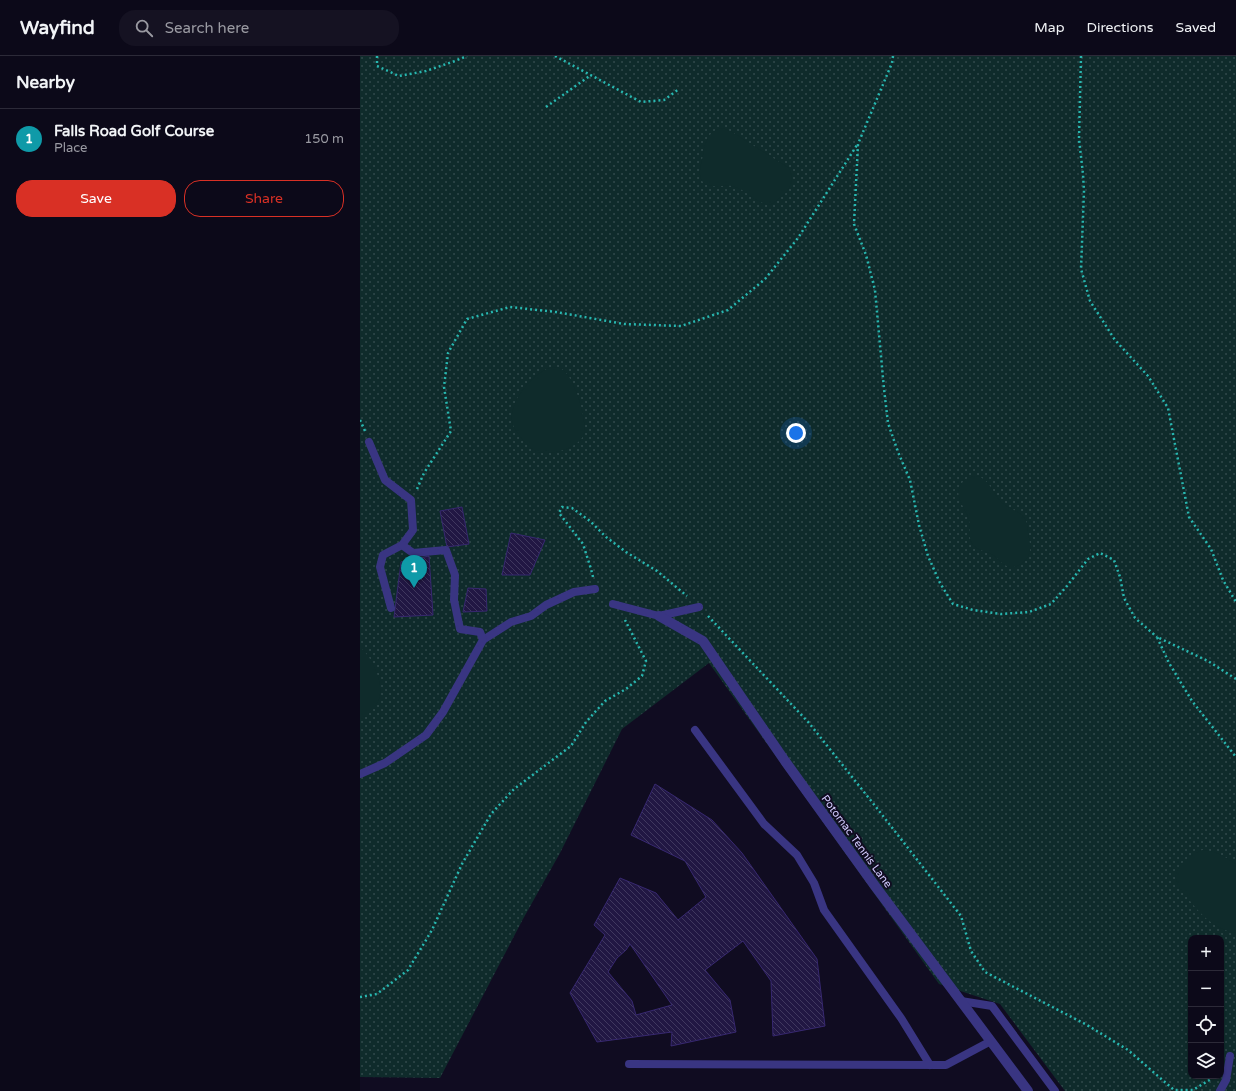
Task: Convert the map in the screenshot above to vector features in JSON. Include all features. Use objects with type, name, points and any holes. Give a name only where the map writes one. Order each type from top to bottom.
[{"type":"street","name":"Potomac Tennis Lane","points":[[659,616],[703,641],[785,762],[880,893],[1028,1091]]},
{"type":"lane","points":[[369,442],[385,480],[411,500],[413,530],[402,545],[383,555],[380,567],[391,608]]},
{"type":"lane","points":[[402,545],[414,553],[446,550],[455,575],[454,600],[460,629],[480,632],[483,640]]},
{"type":"lane","points":[[360,774],[386,763],[426,735],[443,712],[483,640],[511,622],[531,616],[546,605],[574,592],[595,589]]},
{"type":"lane","points":[[613,604],[659,616],[699,607]]},
{"type":"lane","points":[[695,730],[764,824],[797,855],[814,883],[824,910],[901,1018],[930,1065]]},
{"type":"lane","points":[[961,1001],[992,1006],[1055,1091]]},
{"type":"lane","points":[[629,1064],[946,1065],[990,1041]]},
{"type":"lane","points":[[1220,1091],[1226,1080],[1230,1056]]},
{"type":"path","points":[[377,56],[377,66],[399,76],[426,70],[467,56]]},
{"type":"path","points":[[555,56],[641,102],[664,100],[679,89]]},
{"type":"path","points":[[411,500],[424,473],[451,431],[444,387],[448,353],[467,319],[510,307],[556,312],[624,324],[681,326],[728,310],[765,279],[798,238],[858,144],[892,63],[893,56]]},
{"type":"path","points":[[1081,56],[1079,139],[1084,191],[1081,269],[1090,301],[1115,340],[1148,376],[1168,408],[1189,517],[1211,548],[1223,580],[1236,602]]},
{"type":"path","points":[[546,107],[591,75]]},
{"type":"path","points":[[858,144],[854,224],[866,255],[875,290],[888,423],[910,480],[919,525],[928,556],[940,583],[953,604],[973,610],[1001,614],[1029,612],[1050,604],[1067,586],[1088,559],[1100,553],[1114,560],[1120,577],[1124,598],[1135,618],[1157,637],[1208,661],[1236,679]]},
{"type":"path","points":[[1157,637],[1192,701],[1236,757]]},
{"type":"green space","points":[[360,56],[1236,56],[1236,1091],[1065,1091],[1000,1004],[939,984],[709,663],[622,729],[560,853],[523,919],[440,1078],[360,1077]]},
{"type":"green space","points":[[723,128],[732,132],[789,168],[792,180],[791,185],[785,194],[770,205],[759,201],[738,188],[732,186],[710,186],[702,181],[700,171],[706,142],[714,131]]},
{"type":"green space","points":[[553,367],[563,370],[576,391],[584,419],[584,433],[582,438],[571,447],[557,452],[543,453],[534,450],[521,438],[513,425],[513,408],[517,398],[530,382],[537,375]]},
{"type":"green space","points":[[975,476],[984,479],[1002,503],[1022,515],[1027,522],[1030,551],[1023,563],[1020,565],[1010,567],[1003,564],[993,555],[978,549],[972,543],[970,537],[970,523],[958,492],[959,488],[967,478]]},
{"type":"green space","points":[[360,647],[373,664],[380,686],[380,693],[376,705],[360,720]]},
{"type":"green space","points":[[1202,850],[1207,850],[1224,856],[1236,864],[1236,933],[1221,928],[1208,920],[1178,885],[1176,875],[1179,867],[1189,857]]},
{"type":"building","points":[[462,507],[469,544],[447,547],[440,511]]},
{"type":"building","points":[[511,533],[545,540],[530,575],[502,575]]},
{"type":"building","points":[[429,556],[433,615],[394,617],[401,562]]},
{"type":"building","points":[[468,588],[486,589],[487,611],[463,612]]},
{"type":"building","points":[[655,784],[712,820],[742,853],[817,959],[825,1026],[773,1036],[771,981],[743,941],[705,970],[730,1000],[736,1032],[671,1046],[672,1032],[597,1042],[570,993],[605,935],[594,925],[620,878],[656,893],[678,920],[706,897],[685,861],[631,835]],"holes":[[[630,944],[672,1005],[636,1015],[632,1001],[608,972],[617,958]]]},
{"type":"place","name":"Falls Road Golf Course","points":[[414,588]]}]
